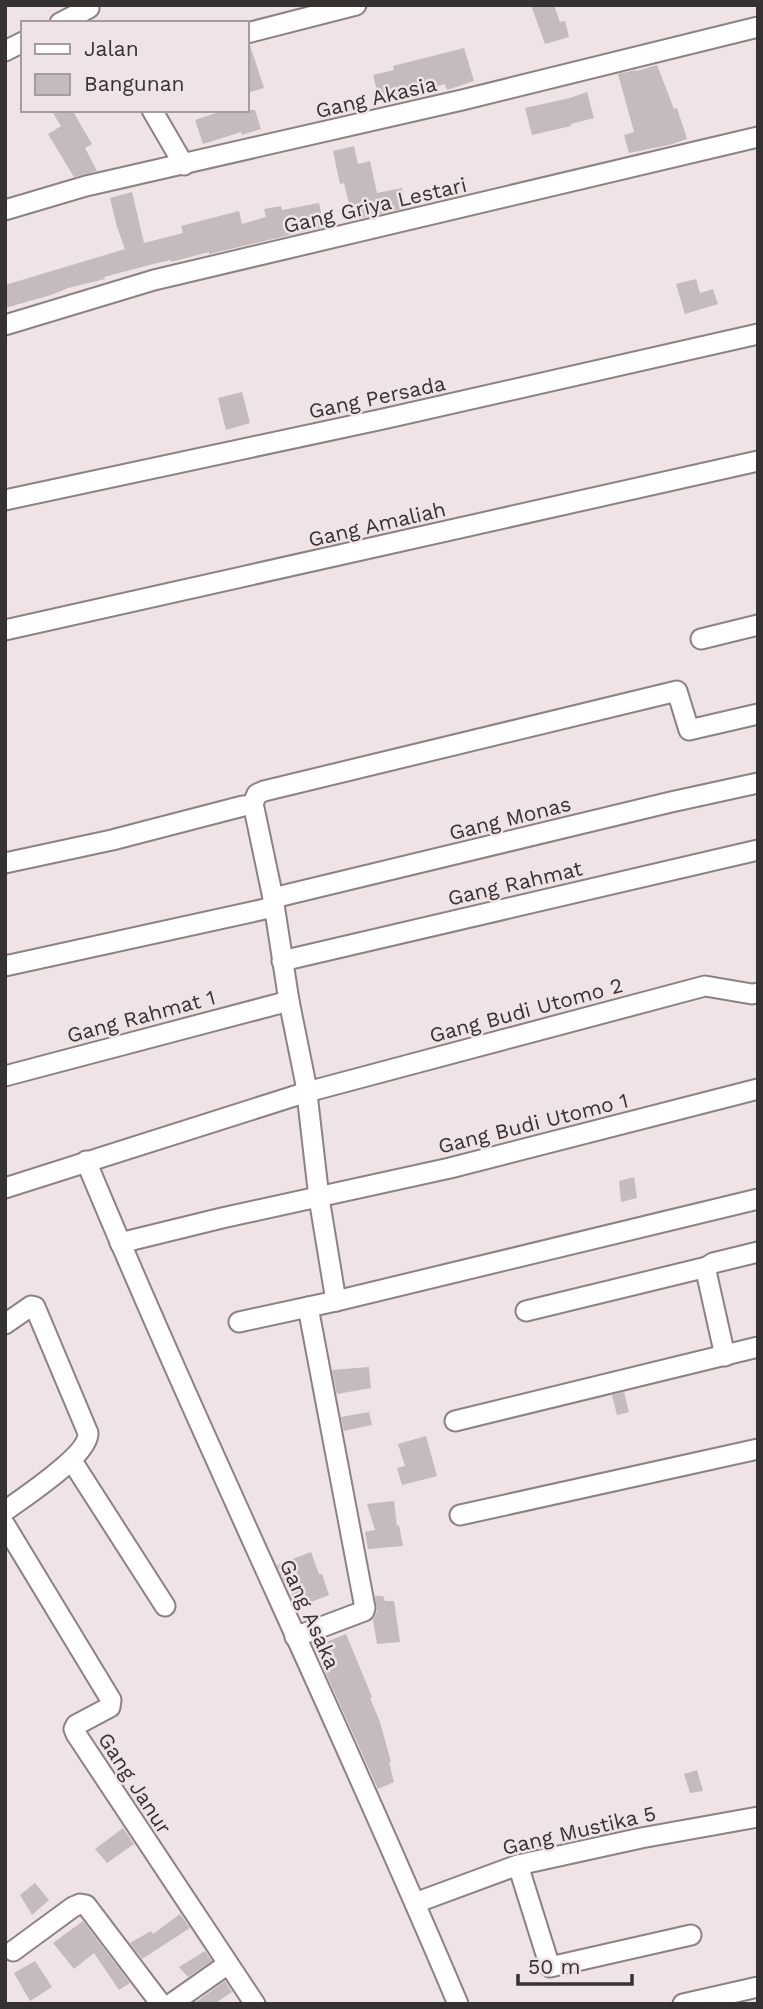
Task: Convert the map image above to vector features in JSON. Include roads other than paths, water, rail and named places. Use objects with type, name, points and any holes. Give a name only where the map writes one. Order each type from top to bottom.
[{"type":"street","points":[[248,33],[356,5]]},
{"type":"street","points":[[66,21],[92,12]]},
{"type":"street","name":"Gang Akasia","points":[[5,209],[86,186],[462,100],[758,27]]},
{"type":"street","points":[[5,51],[21,43]]},
{"type":"street","points":[[153,112],[184,165]]},
{"type":"street","name":"Gang Griya Lestari","points":[[5,325],[154,280],[758,137]]},
{"type":"street","name":"Gang Persada","points":[[5,500],[370,422],[758,334]]},
{"type":"street","name":"Gang Amaliah","points":[[5,631],[758,461]]},
{"type":"street","points":[[701,639],[758,625]]},
{"type":"street","points":[[336,1301],[319,1198],[307,1092],[263,848],[251,806],[257,794],[677,691],[690,730],[758,714]]},
{"type":"street","name":"Gang Monas","points":[[5,967],[273,903],[670,802],[758,783]]},
{"type":"street","points":[[5,863],[251,806]]},
{"type":"street","name":"Gang Rahmat","points":[[282,961],[758,850]]},
{"type":"street","name":"Gang Budi Utomo 2","points":[[5,1188],[307,1092],[705,986],[758,993]]},
{"type":"street","name":"Gang Rahmat 1","points":[[5,1076],[289,1000]]},
{"type":"street","name":"Gang Budi Utomo 1","points":[[120,1243],[450,1168],[758,1089]]},
{"type":"street","name":"Gang Asaka","points":[[86,1161],[458,2004]]},
{"type":"street","points":[[239,1321],[336,1301],[758,1199]]},
{"type":"street","points":[[526,1311],[758,1252]]},
{"type":"street","points":[[707,1267],[725,1356]]},
{"type":"street","points":[[5,1324],[31,1306],[36,1308],[88,1433],[86,1442],[72,1461],[5,1511]]},
{"type":"street","points":[[295,1637],[364,1611],[365,1608],[307,1307]]},
{"type":"street","points":[[455,1421],[758,1348]]},
{"type":"street","points":[[460,1515],[758,1449]]},
{"type":"street","points":[[72,1461],[165,1605]]},
{"type":"street","name":"Gang Janur","points":[[5,1525],[111,1700],[110,1707],[76,1725],[76,1734],[255,2004]]},
{"type":"street","name":"Gang Mustika 5","points":[[415,1903],[518,1865],[641,1838],[758,1817]]},
{"type":"street","points":[[518,1865],[550,1967],[691,1935]]},
{"type":"street","points":[[13,1951],[73,1908],[80,1904],[86,1905],[161,2004]]},
{"type":"street","points":[[171,2004],[228,1964]]},
{"type":"street","points":[[683,2004],[758,1987]]}]
